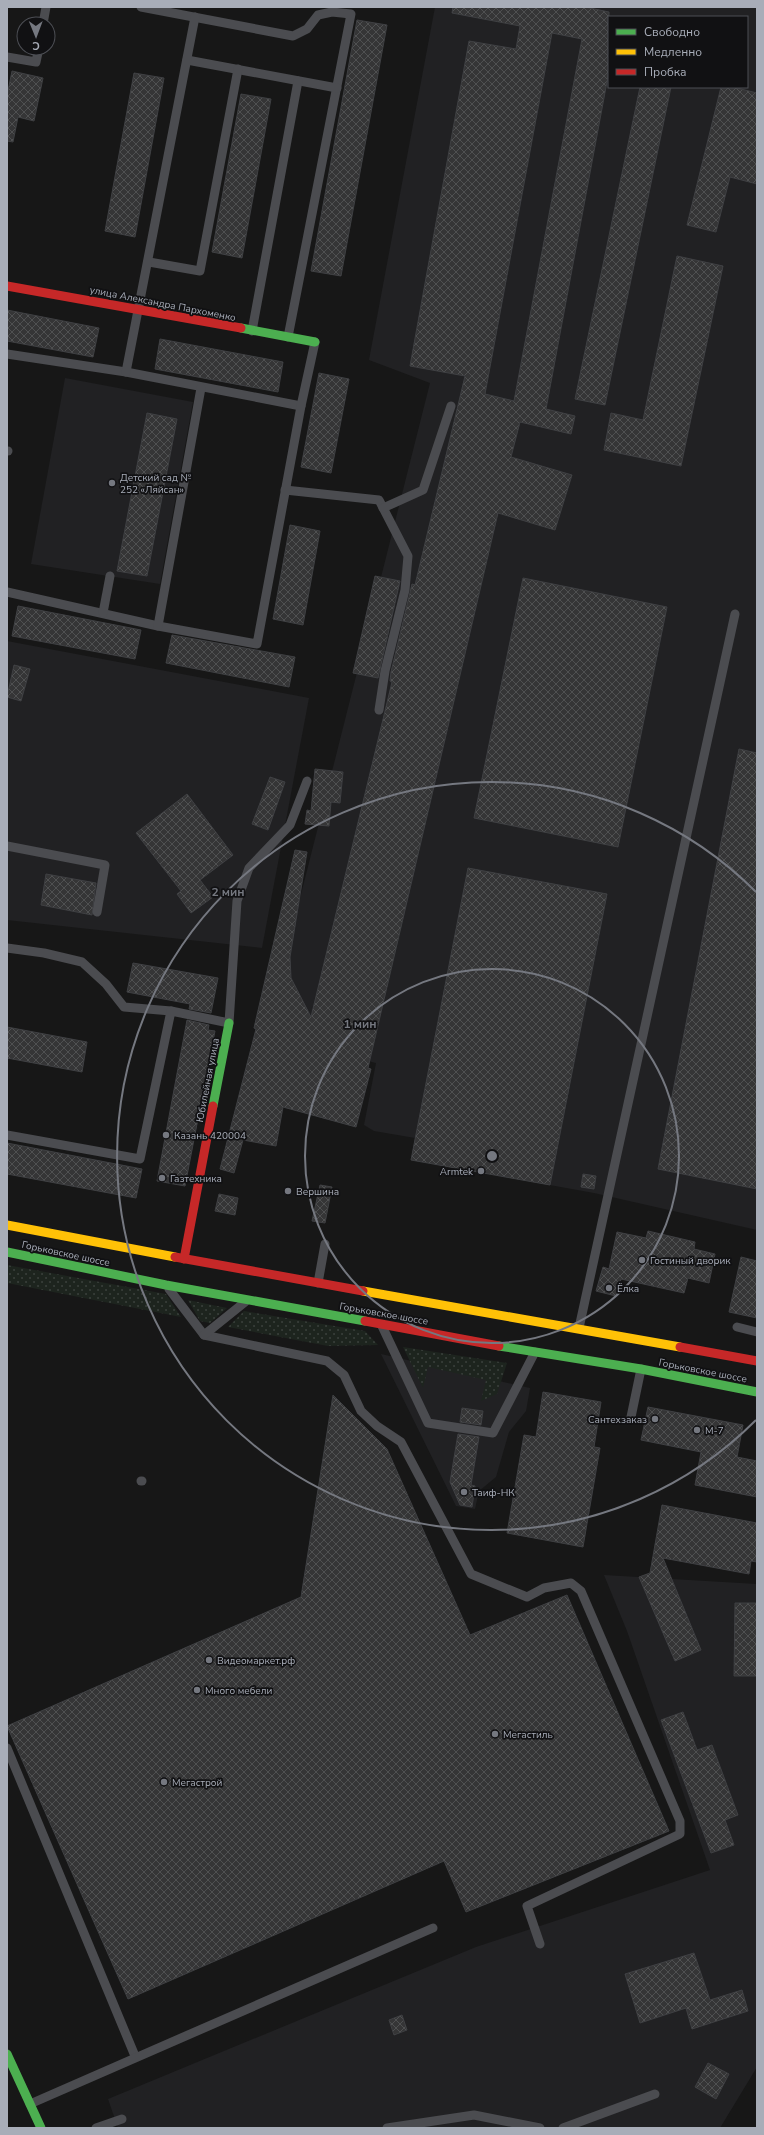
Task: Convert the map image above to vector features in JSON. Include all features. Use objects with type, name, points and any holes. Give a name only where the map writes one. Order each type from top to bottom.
[{"type":"main road","name":"улица Александра Пархоменко","points":[[7,286],[315,342]]},
{"type":"main road","name":"Юбилейная улица","points":[[184,1259],[229,1023]]},
{"type":"main road","name":"Горьковское шоссе","points":[[7,1225],[184,1259],[579,1328],[757,1361]]},
{"type":"main road","name":"Горьковское шоссе","points":[[7,1252],[166,1285],[535,1352],[641,1369],[757,1392]]},
{"type":"main road","points":[[7,2056],[41,2128]]},
{"type":"lane","points":[[141,7],[293,36],[307,29],[318,15],[332,12],[351,14],[288,338]]},
{"type":"lane","points":[[126,372],[140,309],[195,17]]},
{"type":"lane","points":[[7,57],[36,62],[37,56]]},
{"type":"lane","points":[[187,60],[337,88]]},
{"type":"lane","points":[[149,262],[200,271],[238,69]]},
{"type":"lane","points":[[252,331],[298,81]]},
{"type":"lane","points":[[7,592],[158,626],[257,644],[301,406],[315,342]]},
{"type":"lane","points":[[7,354],[126,372],[201,388],[301,406]]},
{"type":"lane","points":[[158,626],[201,388]]},
{"type":"lane","points":[[383,508],[423,490],[451,406]]},
{"type":"lane","points":[[286,490],[379,500],[408,556],[405,590],[386,670],[379,710]]},
{"type":"lane","points":[[103,613],[110,576]]},
{"type":"lane","points":[[579,1328],[735,614]]},
{"type":"lane","points":[[7,948],[44,953],[82,962],[106,984],[124,1007],[171,1011],[229,1023],[237,901],[249,868],[290,825],[307,781]]},
{"type":"lane","points":[[7,846],[105,865],[97,912]]},
{"type":"lane","points":[[7,1135],[140,1159],[171,1011]]},
{"type":"lane","points":[[318,1283],[325,1244]]},
{"type":"lane","points":[[166,1285],[204,1335],[327,1361],[344,1375],[361,1411],[377,1426],[401,1442],[471,1574],[527,1597],[544,1588],[571,1583],[581,1591],[680,1821],[680,1834],[527,1906],[540,1944]]},
{"type":"lane","points":[[204,1335],[248,1300]]},
{"type":"lane","points":[[381,1323],[428,1423],[493,1433],[535,1352]]},
{"type":"lane","points":[[737,1327],[757,1332]]},
{"type":"lane","points":[[631,1417],[641,1369]]},
{"type":"lane","points":[[7,1748],[135,2056]]},
{"type":"lane","points":[[30,2104],[135,2056],[433,1928]]},
{"type":"lane","points":[[563,2128],[655,2094]]},
{"type":"lane","points":[[387,2128],[474,2114],[540,2128]]},
{"type":"lane","points":[[96,2128],[122,2119]]},
{"type":"shaded area","points":[[435,7],[757,7],[757,1230],[594,1193],[411,1160],[415,1138],[374,1131],[364,1125],[376,1063],[265,1037],[430,383],[369,360]]},
{"type":"shaded area","name":"Детский сад № 252 «Ляйсан»","points":[[65,378],[193,402],[160,584],[31,564]]},
{"type":"shaded area","points":[[7,641],[309,698],[262,948],[7,920]]},
{"type":"shaded area","points":[[7,1265],[166,1294],[181,1317],[7,1283]]},
{"type":"shaded area","points":[[188,1300],[227,1308],[210,1323],[200,1321]]},
{"type":"shaded area","points":[[244,1311],[365,1331],[378,1345],[328,1346],[228,1327]]},
{"type":"shaded area","points":[[403,1347],[507,1363],[497,1394],[481,1401],[486,1380],[428,1367],[423,1388]]},
{"type":"shaded area","points":[[381,1354],[530,1388],[526,1411],[509,1432],[496,1477],[479,1491],[475,1509],[456,1506]]},
{"type":"shaded area","points":[[604,1575],[757,1584],[757,2067],[720,2128],[118,2128],[108,2099],[476,1947],[710,1870],[627,1631]]},
{"type":"building","points":[[453,7],[585,7],[609,12],[608,76],[546,409],[575,416],[571,434],[520,422],[511,457],[572,475],[555,530],[498,513],[368,1068],[371,1069],[356,1127],[283,1107],[276,1146],[243,1140],[234,1173],[220,1169],[256,1029],[254,1028],[295,850],[307,852],[290,957],[291,978],[311,1017],[392,682],[390,681],[391,672],[412,584],[415,585],[465,376],[410,366],[469,41],[516,49],[520,26],[452,13]],"holes":[[[552,33],[582,39],[514,401],[485,394]]]},
{"type":"building","points":[[357,20],[387,25],[341,276],[311,271]]},
{"type":"building","points":[[12,71],[43,78],[34,121],[18,117],[13,142],[7,141],[7,96]]},
{"type":"building","points":[[134,73],[164,78],[135,237],[105,231]]},
{"type":"building","points":[[640,88],[671,88],[605,405],[575,399]]},
{"type":"building","points":[[721,88],[737,88],[757,93],[757,184],[730,177],[716,232],[687,225]]},
{"type":"building","points":[[241,94],[271,99],[242,258],[212,252]]},
{"type":"building","points":[[677,256],[723,266],[681,466],[604,450],[611,413],[643,420]]},
{"type":"building","points":[[7,310],[99,328],[93,357],[7,341]]},
{"type":"building","points":[[160,339],[283,362],[278,392],[155,369]]},
{"type":"building","points":[[319,373],[349,379],[331,473],[301,467]]},
{"type":"building","points":[[147,413],[177,419],[147,576],[117,571]]},
{"type":"building","points":[[290,525],[320,531],[303,625],[273,619]]},
{"type":"building","points":[[375,576],[400,581],[378,678],[353,673]]},
{"type":"building","points":[[523,578],[667,607],[618,847],[474,818]]},
{"type":"building","points":[[18,606],[141,630],[135,659],[12,636]]},
{"type":"building","points":[[172,635],[295,657],[289,687],[166,663]]},
{"type":"building","points":[[14,665],[30,669],[21,701],[7,697]]},
{"type":"building","points":[[739,749],[757,753],[757,1189],[658,1169]]},
{"type":"building","points":[[315,769],[343,772],[340,803],[331,802],[329,826],[305,824],[307,810],[311,811]]},
{"type":"building","points":[[270,777],[285,782],[268,830],[252,824]]},
{"type":"building","points":[[187,794],[233,855],[200,880],[213,897],[191,913],[177,894],[181,891],[136,833]]},
{"type":"building","points":[[468,868],[607,894],[550,1185],[411,1160]]},
{"type":"building","points":[[46,874],[96,883],[92,915],[41,905]]},
{"type":"building","points":[[133,963],[218,978],[211,1013],[189,1009],[190,1004],[127,992]]},
{"type":"building","points":[[187,1020],[209,1025],[208,1030],[215,1031],[185,1186],[157,1181]]},
{"type":"building","points":[[7,1027],[87,1042],[82,1072],[7,1058]]},
{"type":"building","points":[[7,1143],[142,1169],[136,1198],[7,1174]]},
{"type":"building","points":[[583,1174],[596,1176],[594,1189],[581,1187]]},
{"type":"building","points":[[320,1185],[332,1187],[325,1223],[312,1221]]},
{"type":"building","points":[[219,1194],[238,1198],[235,1215],[215,1211]]},
{"type":"building","points":[[648,1231],[695,1242],[694,1249],[715,1254],[709,1283],[688,1278],[684,1293],[621,1279],[616,1296],[596,1291],[603,1267],[609,1269],[617,1232],[646,1238]]},
{"type":"building","points":[[741,1257],[757,1261],[757,1318],[729,1312]]},
{"type":"building","points":[[543,1392],[601,1402],[594,1447],[600,1448],[583,1547],[507,1533],[524,1435],[536,1437]]},
{"type":"building","points":[[333,1395],[387,1449],[470,1635],[567,1595],[669,1831],[466,1912],[444,1861],[128,1999],[7,1726],[301,1597]]},
{"type":"building","points":[[648,1407],[743,1425],[737,1457],[757,1461],[757,1497],[695,1485],[701,1452],[641,1440]]},
{"type":"building","points":[[462,1408],[483,1411],[481,1425],[460,1422]]},
{"type":"building","points":[[458,1434],[479,1437],[471,1485],[475,1486],[472,1507],[460,1505],[450,1482]]},
{"type":"building","points":[[662,1505],[757,1523],[757,1562],[751,1561],[749,1574],[663,1558],[701,1650],[675,1661],[639,1577],[650,1573]]},
{"type":"building","points":[[735,1603],[757,1603],[757,1676],[734,1676]]},
{"type":"building","points":[[683,1712],[697,1750],[712,1745],[738,1815],[725,1820],[734,1845],[711,1853],[661,1720]]},
{"type":"building","points":[[694,1953],[710,2000],[742,1990],[748,2011],[692,2029],[686,2008],[640,2023],[625,1974]]},
{"type":"building","points":[[402,2015],[407,2030],[394,2035],[389,2020]]},
{"type":"building","points":[[708,2063],[729,2074],[716,2099],[695,2087]]},
{"type":"traffic: fast","points":[[241,328],[315,342]]},
{"type":"traffic: fast","points":[[213,1106],[229,1023]]},
{"type":"traffic: fast","points":[[7,1252],[166,1285],[365,1321]]},
{"type":"traffic: fast","points":[[499,1346],[641,1369],[757,1392]]},
{"type":"traffic: fast","points":[[7,2054],[41,2128]]},
{"type":"traffic: slow","points":[[7,1225],[175,1257]]},
{"type":"traffic: slow","points":[[363,1291],[680,1347]]},
{"type":"traffic: jam","points":[[7,286],[241,328]]},
{"type":"traffic: jam","points":[[184,1259],[213,1106]]},
{"type":"traffic: jam","points":[[175,1257],[363,1291]]},
{"type":"traffic: jam","points":[[365,1321],[499,1346]]},
{"type":"traffic: jam","points":[[680,1347],[757,1361]]},
{"type":"place","name":"Детский сад № 252 «Ляйсан»","points":[[112,483]]},
{"type":"place","name":"Казань 420004","points":[[166,1135]]},
{"type":"place","name":"Armtek","points":[[481,1171]]},
{"type":"place","name":"Газтехника","points":[[162,1178]]},
{"type":"place","name":"Вершина","points":[[288,1191]]},
{"type":"place","name":"Гостиный дворик","points":[[642,1260]]},
{"type":"place","name":"Ёлка","points":[[609,1288]]},
{"type":"place","name":"Сантехзаказ","points":[[655,1419]]},
{"type":"place","name":"М-7","points":[[697,1430]]},
{"type":"place","name":"Таиф-НК","points":[[464,1492]]},
{"type":"place","name":"Видеомаркет.рф","points":[[209,1660]]},
{"type":"place","name":"Много мебели","points":[[197,1690]]},
{"type":"place","name":"Мегастиль","points":[[495,1734]]},
{"type":"place","name":"Мегастрой","points":[[164,1782]]}]
